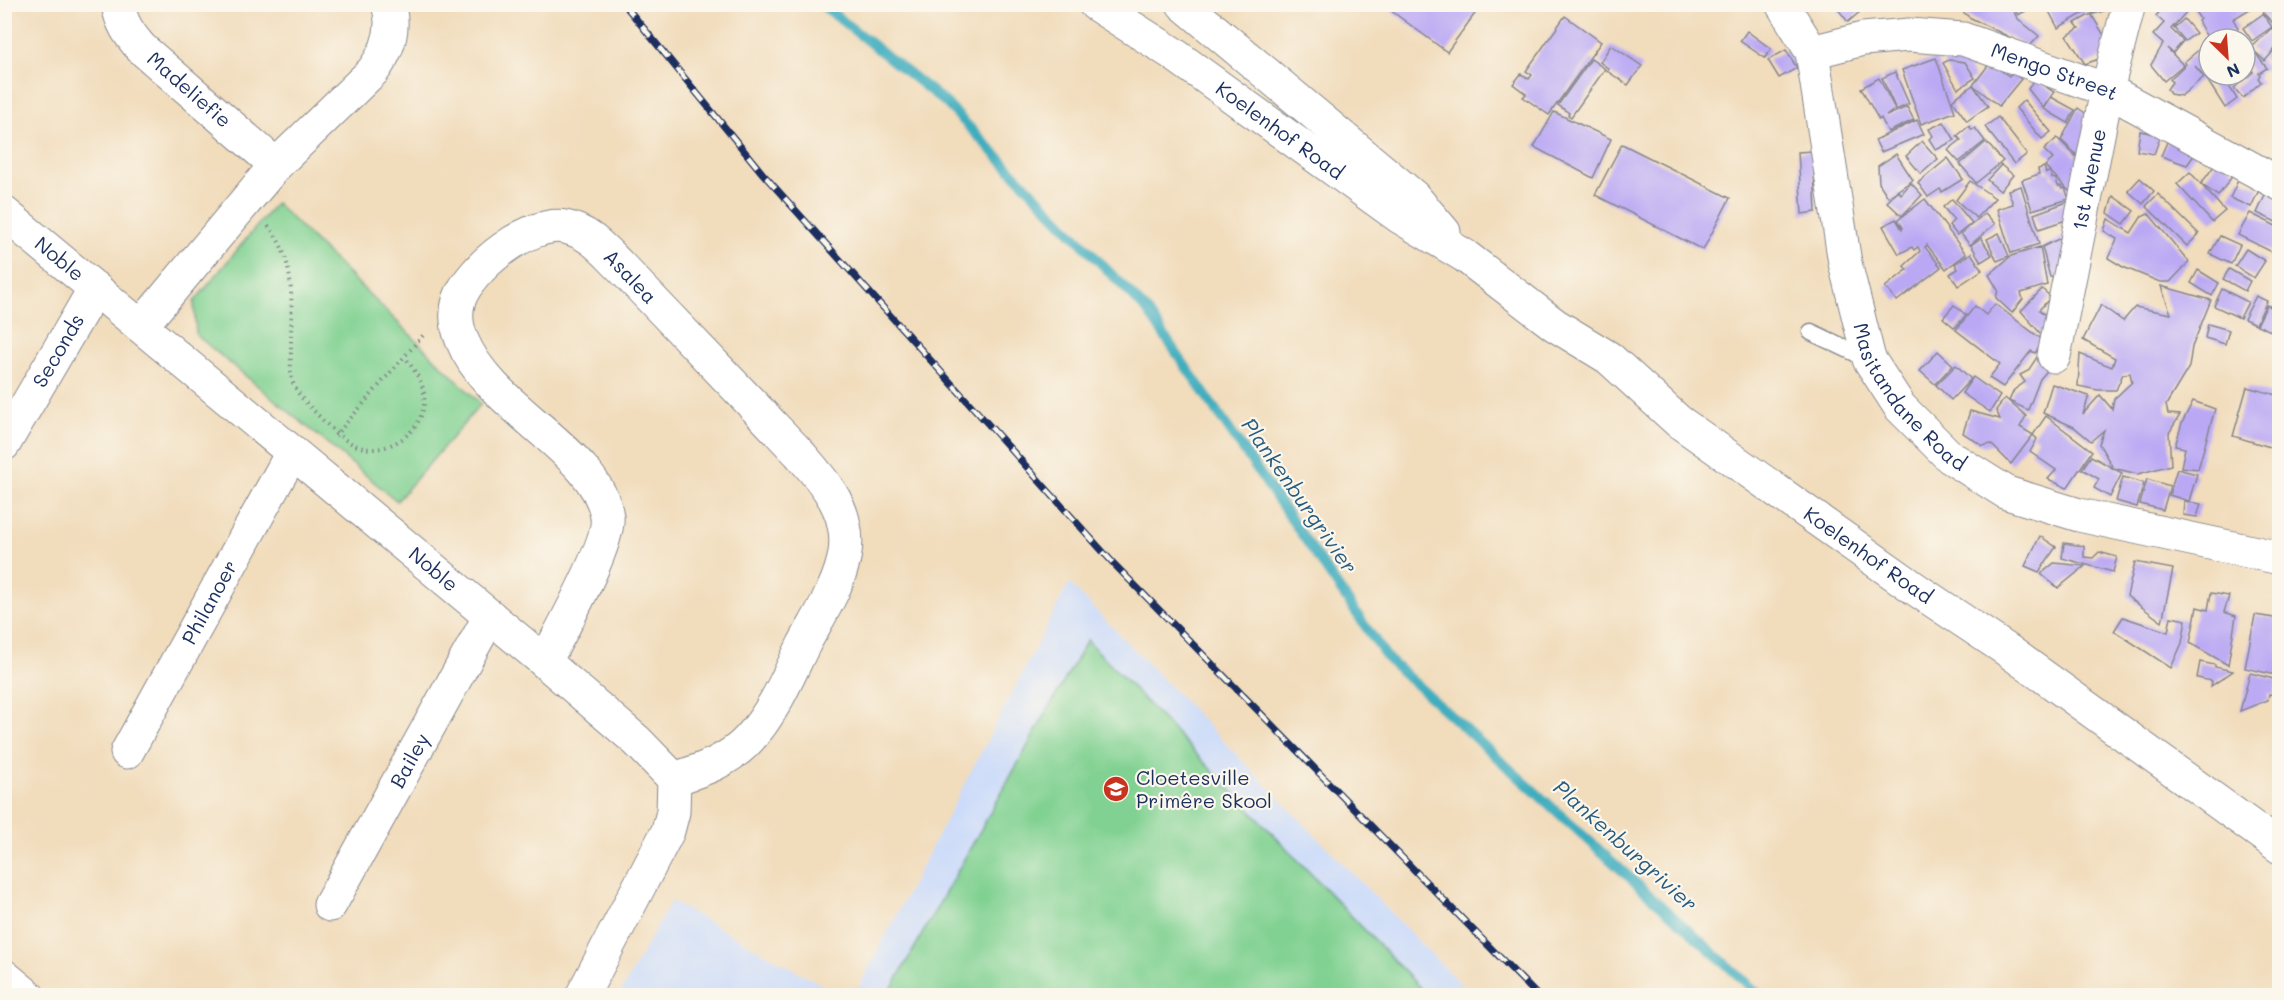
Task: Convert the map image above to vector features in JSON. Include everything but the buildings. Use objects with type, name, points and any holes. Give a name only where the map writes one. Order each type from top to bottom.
[{"type":"street","name":"Madeliefie","points":[[118,4],[120,18],[141,48],[276,165]]},
{"type":"street","points":[[142,325],[276,165],[373,71],[383,58],[392,36],[388,4]]},
{"type":"street","name":"Koelenhof Road","points":[[1095,4],[1161,46],[1400,216],[1465,256],[1555,325],[1609,358],[1678,421],[1917,590],[2007,650],[2280,847]]},
{"type":"street","name":"Masitandane Road","points":[[1782,4],[1812,52],[1845,263],[1869,359],[1900,407],[1950,457],[2007,493],[2079,516],[2280,558]]},
{"type":"street","name":"1st Avenue","points":[[2054,356],[2107,90],[2128,4]]},
{"type":"street","points":[[1161,46],[1190,8]]},
{"type":"street","name":"Koelenhof Road","points":[[1190,8],[1414,197],[1465,256]]},
{"type":"street","name":"Mengo Street","points":[[1812,52],[1863,39],[1909,35],[1964,39],[2107,90],[2280,184]]},
{"type":"street","name":"Noble","points":[[4,213],[142,325],[292,453],[545,662],[637,741],[674,779]]},
{"type":"street","name":"Asalea","points":[[545,662],[603,545],[608,519],[603,497],[573,459],[490,384],[473,362],[462,340],[457,318],[458,303],[464,288],[474,276],[511,243],[537,229],[551,226],[578,231],[591,237],[799,453],[825,483],[844,525],[845,553],[838,576],[827,602],[767,716],[749,739],[727,758],[700,771],[674,779]]},
{"type":"street","name":"Seconds","points":[[4,444],[95,288]]},
{"type":"street","name":"Philanoer","points":[[127,752],[292,453]]},
{"type":"street","name":"Bailey","points":[[330,905],[490,616]]},
{"type":"street","points":[[582,996],[668,831],[673,812],[674,779]]},
{"type":"street","points":[[4,976],[28,996]]},
{"type":"lane","points":[[1811,332],[1869,359]]},
{"type":"path","points":[[242,208],[261,218],[272,230],[288,260],[291,287],[292,380],[302,399],[336,435],[356,446],[375,450],[396,444],[411,433],[421,415],[424,393],[405,357]]},
{"type":"path","points":[[331,442],[431,326]]},
{"type":"shaded area","name":"Cloetesville Primêre Skool","points":[[1069,583],[1471,995],[854,996]]},
{"type":"shaded area","points":[[671,901],[840,995],[619,995]]},
{"type":"green space","points":[[276,203],[481,404],[397,501],[196,335],[194,302]]},
{"type":"green space","name":"Cloetesville Primêre Skool","points":[[1087,640],[1427,995],[888,995]]},
{"type":"waterway","name":"Plankenburgrivier","points":[[821,4],[945,102],[1148,312],[1388,659],[1761,996]]},
{"type":"railway","points":[[624,4],[763,174],[1114,564],[1538,996]]},
{"type":"place","name":"Cloetesville Primêre Skool","points":[[1116,789]]}]
